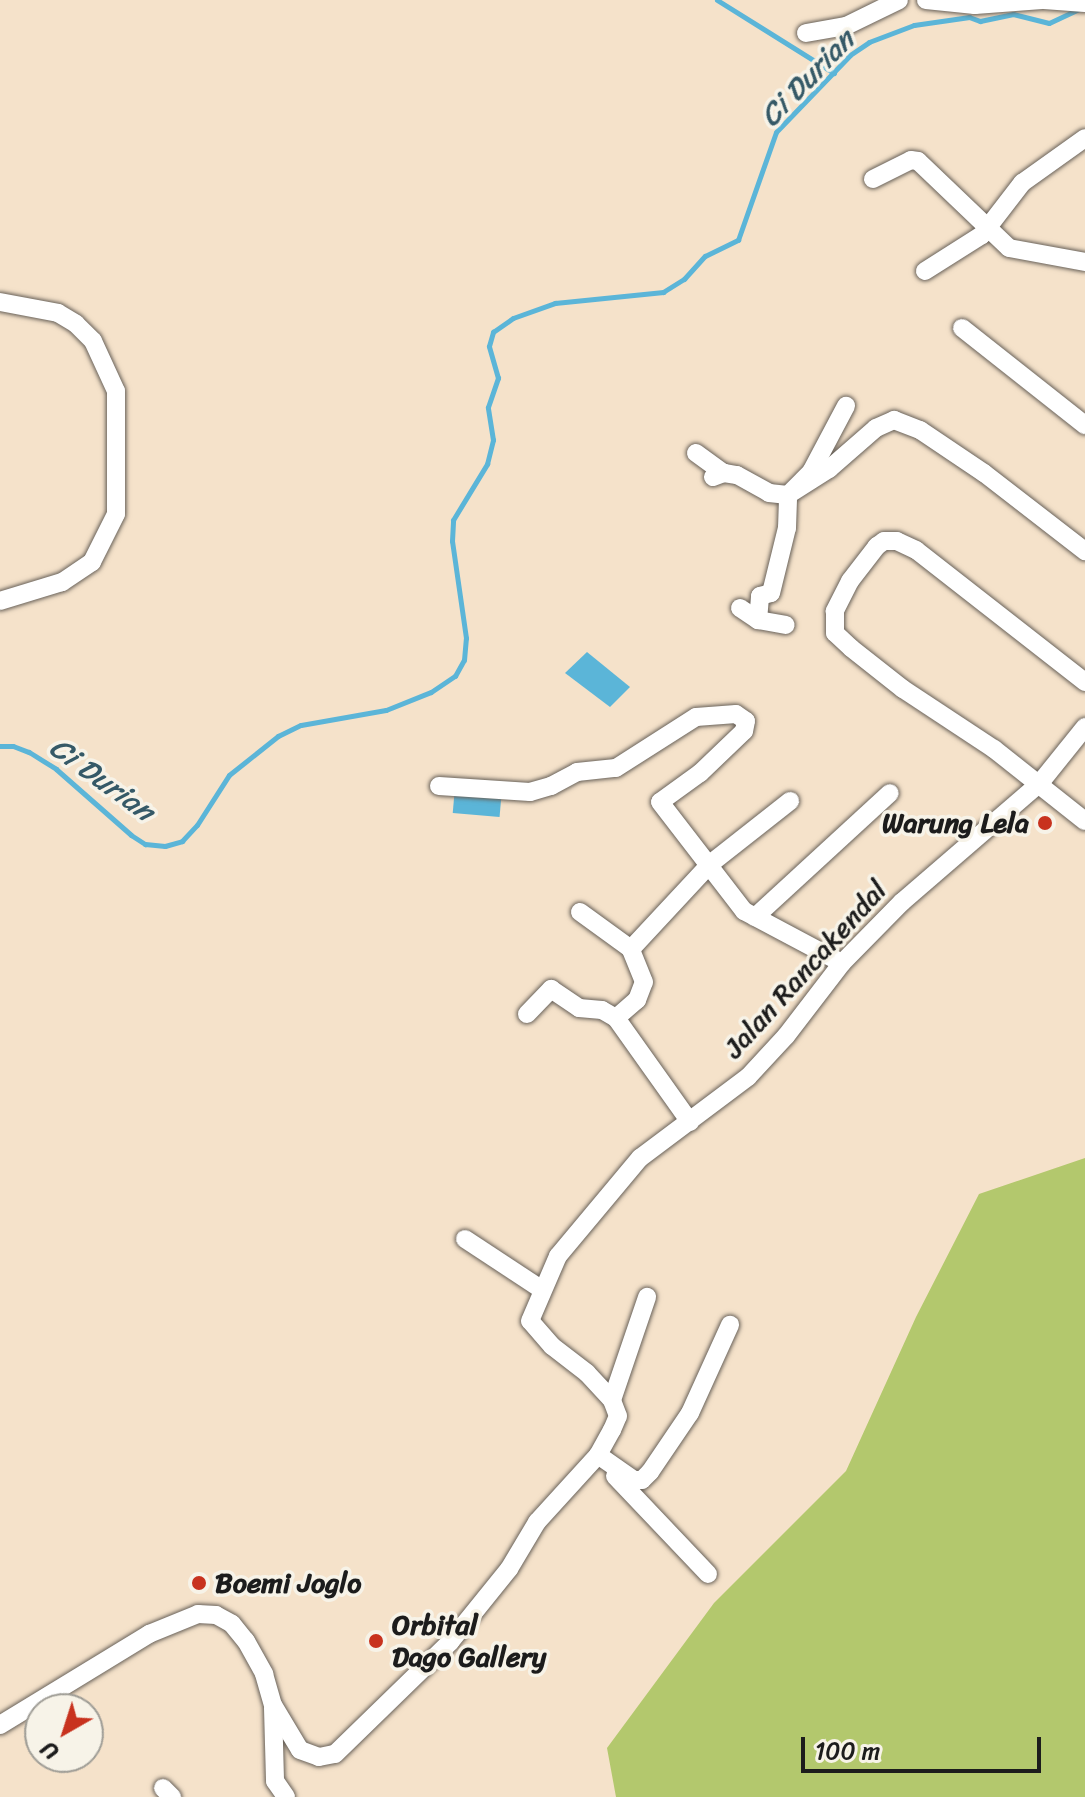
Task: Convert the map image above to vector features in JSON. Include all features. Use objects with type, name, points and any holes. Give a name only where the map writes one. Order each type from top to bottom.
[{"type":"street","points":[[806,33],[846,26],[899,0]]},
{"type":"street","points":[[926,0],[1084,3]]},
{"type":"street","points":[[925,271],[989,226],[1022,183],[1085,138]]},
{"type":"street","points":[[873,179],[911,160],[918,161],[1009,248],[1085,262]]},
{"type":"street","points":[[0,302],[58,313],[93,341],[116,391],[116,514],[92,562],[62,582],[0,601]]},
{"type":"street","points":[[962,328],[1085,425]]},
{"type":"street","points":[[758,620],[760,596],[771,593],[787,528],[788,495],[811,472],[846,406]]},
{"type":"street","points":[[696,453],[719,475],[737,475],[769,493],[788,495],[829,469],[876,428],[894,420],[920,430],[984,473],[1085,551]]},
{"type":"street","points":[[1085,682],[916,550],[897,541],[884,541],[877,546],[850,581],[835,611],[832,626],[841,639],[903,689],[1040,783],[1085,821]]},
{"type":"street","points":[[740,608],[758,620],[786,625]]},
{"type":"street","points":[[439,786],[530,792],[551,786],[577,772],[616,768],[696,717],[736,714],[746,721],[744,731],[700,773],[660,799],[732,898],[755,917],[842,963]]},
{"type":"street","name":"Jalan Rancakendal","points":[[612,1400],[530,1321],[541,1289],[558,1256],[640,1158],[690,1122],[766,1058],[842,963],[902,902],[1040,783],[1085,727]]},
{"type":"street","points":[[755,917],[890,793]]},
{"type":"street","points":[[631,949],[710,864],[790,801]]},
{"type":"street","points":[[580,912],[631,949],[644,982],[637,1000],[616,1018]]},
{"type":"street","points":[[527,1014],[551,989],[579,1008],[602,1010],[616,1018],[690,1122]]},
{"type":"street","points":[[465,1239],[541,1289]]},
{"type":"street","points":[[273,1705],[300,1750],[319,1757],[335,1754],[450,1642],[509,1569],[537,1522],[595,1459],[618,1416],[612,1400],[647,1297]]},
{"type":"street","points":[[595,1459],[634,1480],[642,1480],[690,1413],[730,1325]]},
{"type":"street","points":[[595,1459],[618,1478],[708,1574]]},
{"type":"street","points":[[0,1725],[149,1634],[198,1614],[216,1615],[232,1624],[264,1674],[273,1705],[275,1781],[286,1797]]},
{"type":"green space","points":[[1085,1158],[1085,1797],[616,1797],[607,1748],[714,1603],[846,1471],[916,1317],[979,1194]]},
{"type":"water","points":[[587,652],[630,687],[610,707],[565,673]]},
{"type":"water","points":[[455,787],[502,791],[500,817],[453,813]]},
{"type":"waterway","points":[[717,0],[834,73]]},
{"type":"waterway","name":"Ci Durian","points":[[0,746],[13,746],[29,752],[56,769],[131,835],[145,844],[165,846],[182,841],[197,825],[229,775],[278,736],[301,725],[386,710],[431,692],[455,676],[464,660],[466,638],[452,541],[453,520],[487,464],[493,440],[488,407],[498,378],[489,346],[493,332],[513,318],[555,303],[663,292],[684,279],[705,256],[738,240],[776,132],[850,55],[869,42],[914,25],[969,17],[980,21],[1013,14],[1049,23],[1079,9]]},
{"type":"place","name":"Warung Lela","points":[[1045,823]]},
{"type":"place","name":"Boemi Joglo","points":[[199,1583]]},
{"type":"place","name":"Orbital Dago Gallery","points":[[376,1641]]}]
